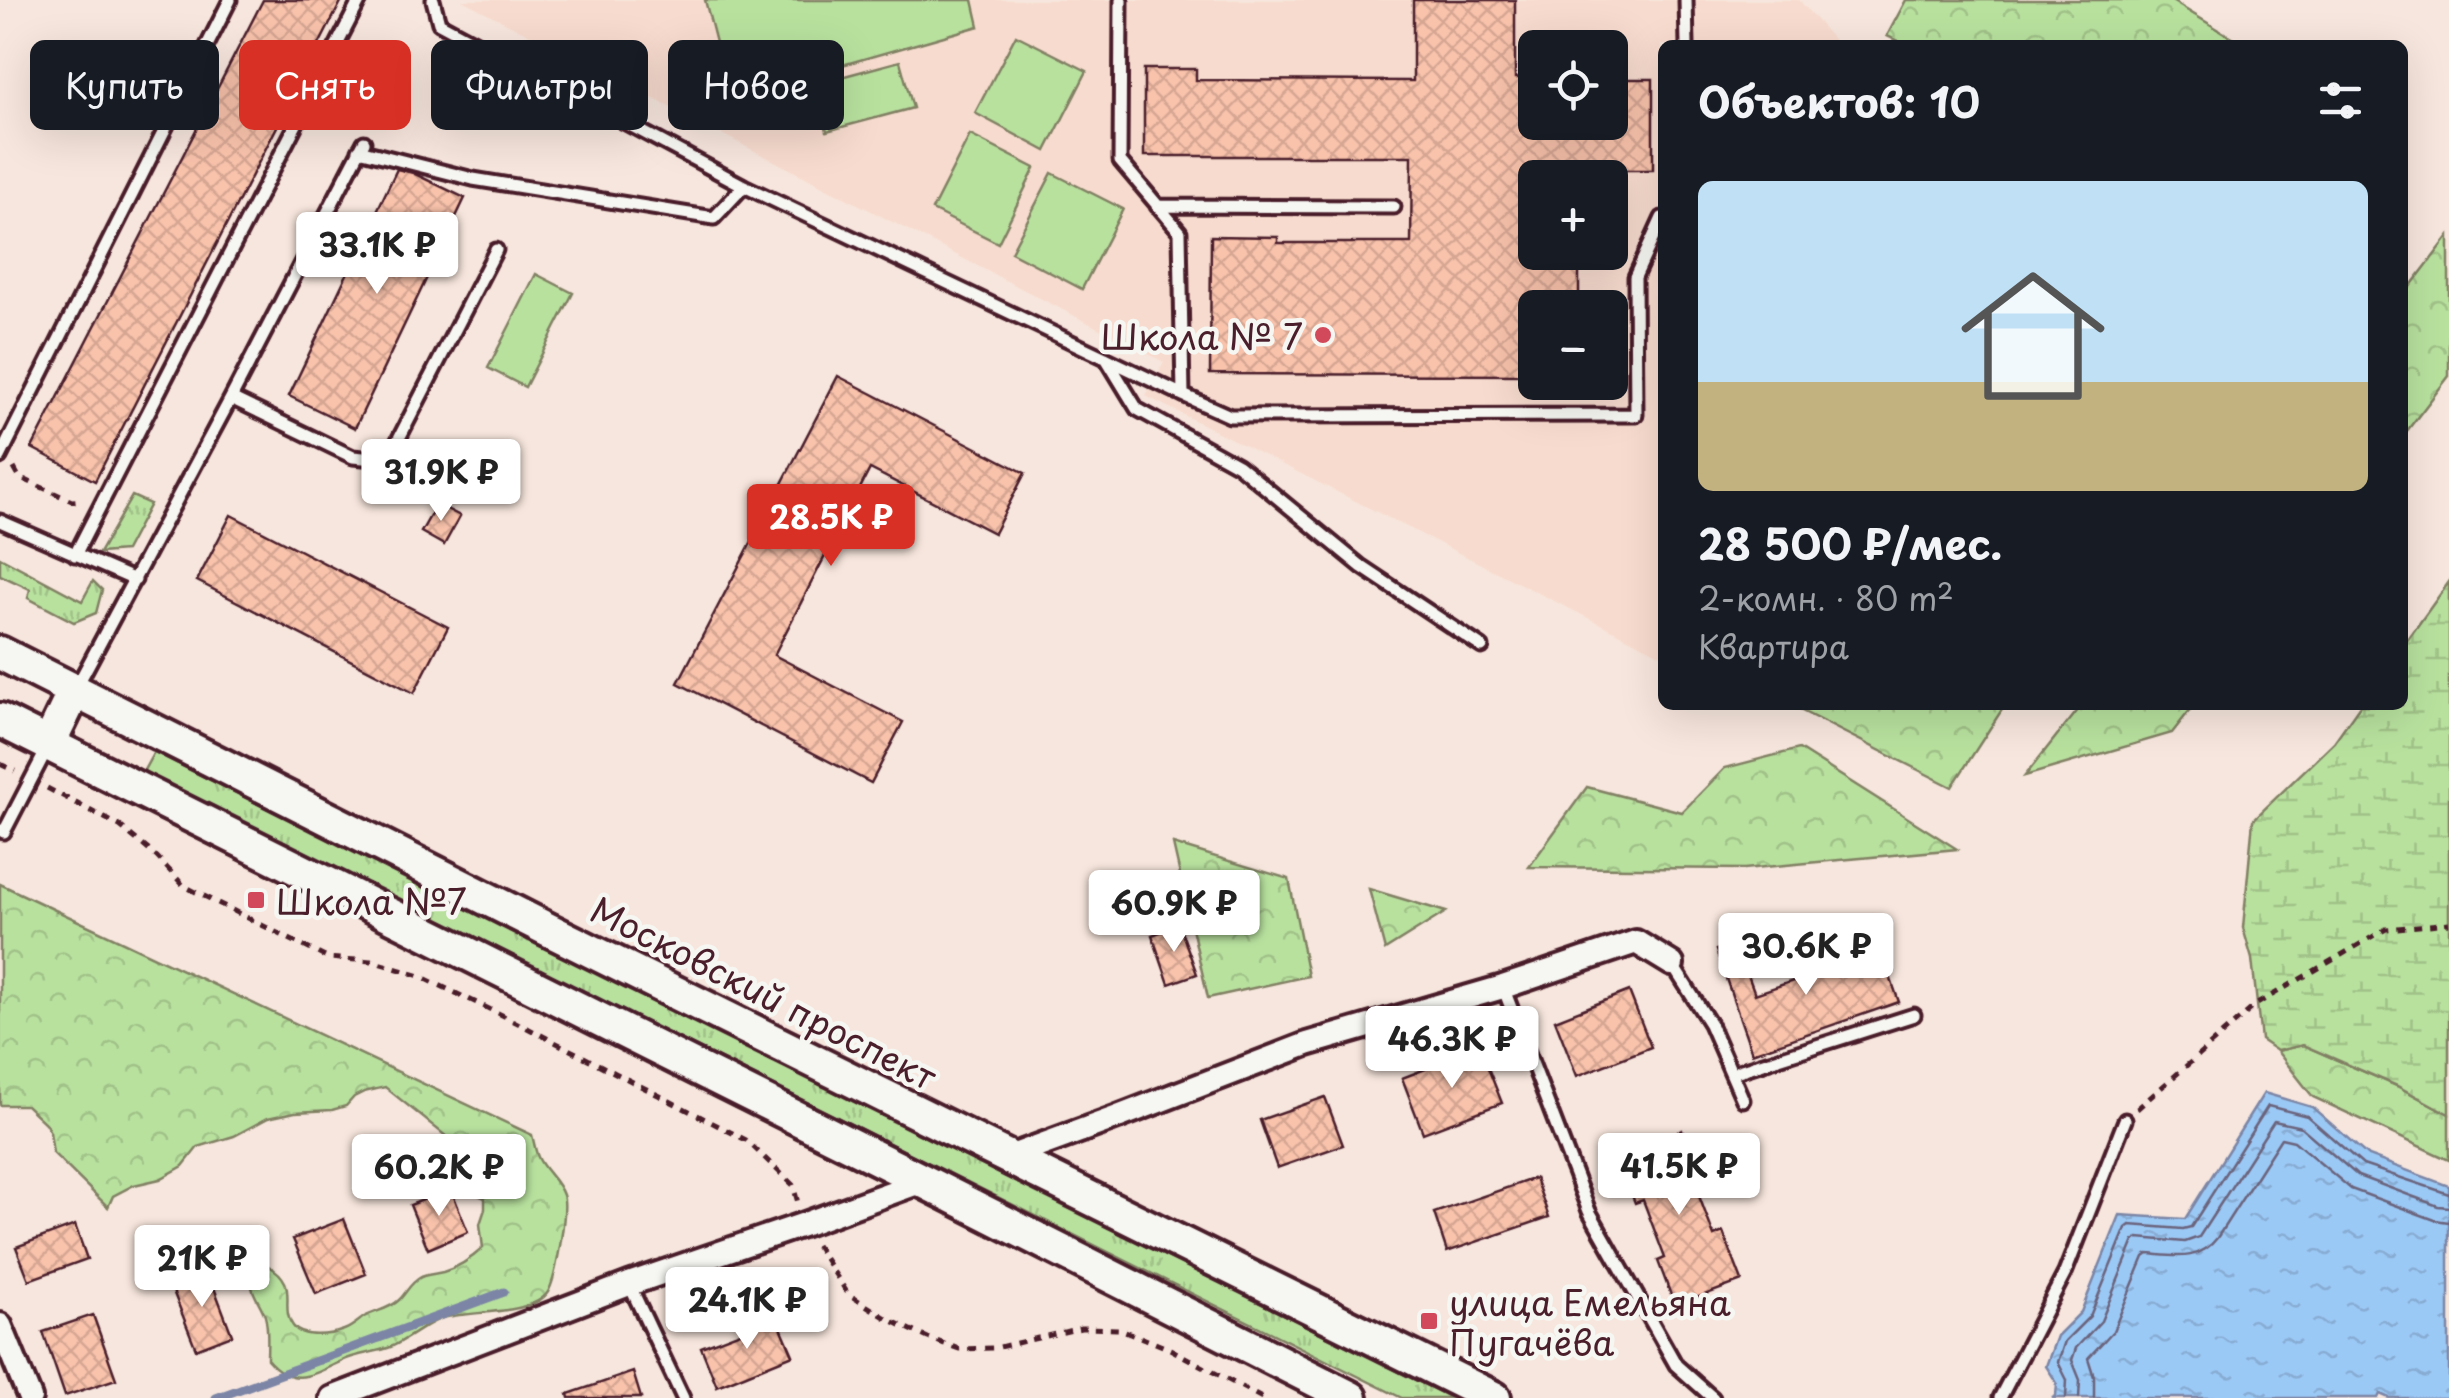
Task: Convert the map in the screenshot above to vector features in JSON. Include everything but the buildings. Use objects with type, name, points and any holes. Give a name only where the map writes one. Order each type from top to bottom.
[{"type":"main road","name":"Московский проспект","points":[[0,653],[1494,1398]]},
{"type":"main road","points":[[49,744],[75,690]]},
{"type":"main road","points":[[0,720],[1351,1398]]},
{"type":"street","points":[[1006,1158],[1307,1044],[1503,987],[1636,942],[1672,964]]},
{"type":"street","points":[[332,1398],[629,1284],[922,1181]]},
{"type":"street","points":[[0,1325],[30,1398]]},
{"type":"lane","points":[[2,453],[230,0]]},
{"type":"lane","points":[[75,554],[360,0]]},
{"type":"lane","points":[[433,0],[439,23],[744,186],[1230,416],[1636,415],[1635,277],[1658,227]]},
{"type":"lane","points":[[1121,0],[1120,162],[1180,232],[1184,395]]},
{"type":"lane","points":[[1686,0],[1687,40]]},
{"type":"lane","points":[[75,690],[362,146],[473,179],[714,218],[744,186]]},
{"type":"lane","points":[[1158,206],[1394,206]]},
{"type":"lane","points":[[232,398],[353,456],[374,458],[394,448],[496,250]]},
{"type":"lane","points":[[1106,358],[1137,410],[1238,465],[1362,568],[1482,647]]},
{"type":"lane","points":[[0,521],[135,580]]},
{"type":"lane","points":[[0,830],[4,832],[49,744]]},
{"type":"lane","points":[[1672,964],[1710,1024],[1743,1100]]},
{"type":"lane","points":[[1503,987],[1589,1211],[1676,1364],[1713,1398]]},
{"type":"lane","points":[[1732,1074],[1914,1016]]},
{"type":"lane","points":[[2000,1398],[2065,1273],[2125,1120]]},
{"type":"lane","points":[[629,1284],[682,1398]]},
{"type":"path","points":[[2,453],[19,477],[72,501],[105,496]]},
{"type":"path","points":[[0,764],[120,826],[158,857],[184,886],[327,958],[372,961],[420,976],[746,1140],[793,1185],[804,1224],[848,1294],[888,1319],[958,1349],[995,1348],[1081,1328],[1120,1330],[1170,1349],[1262,1398]]},
{"type":"path","points":[[2125,1120],[2256,1004],[2386,929],[2449,922]]},
{"type":"shaded area","name":"Школа № 7","points":[[462,0],[1799,0],[1834,40],[1658,40],[1658,653],[1146,396],[1164,362],[714,130],[844,130],[844,40],[668,40],[668,106],[648,96],[648,40],[540,40]]},
{"type":"green space","points":[[705,0],[973,0],[979,26],[844,64],[844,40],[715,40]]},
{"type":"green space","points":[[1906,0],[2170,0],[2236,40],[1895,40],[1887,36]]},
{"type":"green space","points":[[1016,35],[1087,71],[1046,151],[975,113]]},
{"type":"green space","points":[[900,61],[913,108],[844,126],[844,76]]},
{"type":"green space","points":[[970,135],[1035,168],[998,243],[932,210]]},
{"type":"green space","points":[[1052,173],[1123,209],[1082,289],[1011,252]]},
{"type":"green space","points":[[2449,236],[2449,376],[2408,429],[2408,289]]},
{"type":"green space","points":[[536,274],[573,293],[525,387],[488,368]]},
{"type":"green space","points":[[132,496],[150,504],[125,551],[99,553]]},
{"type":"green space","points":[[0,557],[82,601],[93,581],[102,590],[96,613],[74,622],[28,598],[30,589],[0,575]]},
{"type":"green space","points":[[2449,582],[2449,1114],[2397,1086],[2303,1045],[2277,1051],[2261,1040],[2252,959],[2243,928],[2253,820],[2334,742],[2356,710],[2408,710],[2408,639]]},
{"type":"green space","points":[[1800,710],[2002,710],[1952,787]]},
{"type":"green space","points":[[2077,710],[2190,710],[2172,733],[2025,776]]},
{"type":"green space","points":[[1799,749],[1957,849],[1744,869],[1529,867],[1587,787],[1682,812],[1725,768]]},
{"type":"green space","points":[[154,752],[1451,1398],[1402,1398],[143,772]]},
{"type":"green space","points":[[1173,844],[1289,879],[1308,976],[1208,998]]},
{"type":"green space","points":[[0,884],[532,1135],[538,1157],[561,1190],[564,1203],[560,1244],[548,1292],[540,1300],[514,1309],[440,1319],[393,1346],[348,1358],[312,1374],[294,1377],[276,1368],[267,1359],[266,1321],[252,1288],[255,1269],[267,1265],[284,1280],[289,1318],[297,1330],[325,1334],[347,1329],[391,1306],[421,1277],[454,1268],[483,1248],[480,1224],[485,1198],[458,1178],[457,1145],[385,1087],[364,1092],[346,1106],[332,1110],[268,1118],[234,1136],[198,1147],[183,1166],[113,1196],[108,1207],[53,1153],[45,1123],[26,1105],[0,1105]]},
{"type":"green space","points":[[1369,889],[1446,912],[1385,950]]},
{"type":"green space","points":[[2303,1045],[2397,1086],[2449,1114],[2449,1160],[2313,1097],[2277,1051]]},
{"type":"water","points":[[2264,1093],[2312,1107],[2368,1156],[2449,1186],[2449,1398],[2389,1398],[2380,1394],[2378,1398],[2052,1398],[2056,1396],[2057,1383],[2046,1366],[2057,1336],[2081,1312],[2120,1215],[2185,1219]]},
{"type":"waterway","points":[[216,1398],[504,1292]]},
{"type":"place","name":"Школа № 7","points":[[1323,335]]},
{"type":"place","name":"Школа №7","points":[[256,900]]},
{"type":"place","name":"улица Емельяна Пугачёва","points":[[1429,1321]]}]
